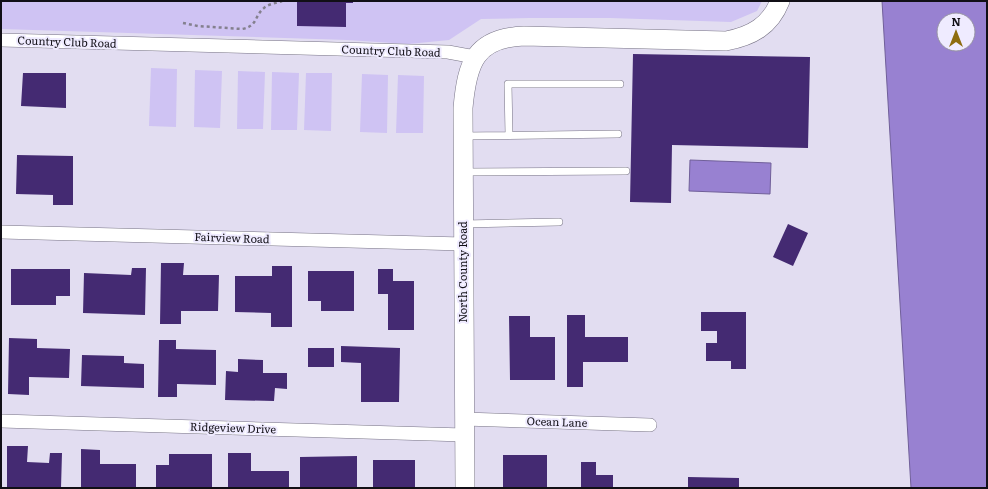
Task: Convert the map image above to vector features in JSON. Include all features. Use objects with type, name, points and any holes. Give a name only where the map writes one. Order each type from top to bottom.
[{"type":"street","points":[[475,57],[482,49],[491,43],[510,36],[726,41],[749,35],[760,29],[777,9],[780,1]]},
{"type":"street","name":"Country Club Road","points":[[1,40],[448,52],[475,57]]},
{"type":"street","name":"North County Road","points":[[464,488],[464,94],[470,68],[475,57]]},
{"type":"street","name":"Fairview Road","points":[[1,232],[463,244]]},
{"type":"street","name":"Ridgeview Drive","points":[[1,421],[464,427]]},
{"type":"street","name":"Ocean Lane","points":[[464,427],[650,425]]},
{"type":"lane","points":[[509,135],[508,84],[620,84]]},
{"type":"lane","points":[[463,136],[618,134]]},
{"type":"lane","points":[[463,172],[626,171]]},
{"type":"lane","points":[[463,224],[559,222]]},
{"type":"path","points":[[183,23],[198,26],[242,29],[251,26],[265,7],[282,1]]},
{"type":"shaded area","points":[[1,1],[762,1],[757,11],[731,22],[610,18],[481,19],[449,40],[409,44],[347,40],[1,29]]},
{"type":"shaded area","points":[[882,1],[987,1],[987,488],[911,488]]},
{"type":"shaded area","points":[[151,68],[177,69],[176,127],[149,126]]},
{"type":"shaded area","points":[[195,70],[222,71],[220,128],[194,127]]},
{"type":"shaded area","points":[[238,71],[265,72],[263,129],[237,129]]},
{"type":"shaded area","points":[[272,72],[299,73],[297,130],[271,130]]},
{"type":"shaded area","points":[[306,73],[332,73],[331,131],[304,130]]},
{"type":"shaded area","points":[[362,74],[388,75],[387,133],[360,132]]},
{"type":"shaded area","points":[[398,75],[424,76],[423,133],[396,133]]},
{"type":"shaded area","points":[[690,160],[771,163],[770,194],[689,191]]},
{"type":"building","points":[[297,1],[353,1],[353,3],[346,3],[346,27],[297,26]]},
{"type":"building","points":[[633,54],[810,57],[808,148],[672,145],[671,203],[630,202]]},
{"type":"building","points":[[23,73],[66,73],[66,108],[21,106]]},
{"type":"building","points":[[17,155],[73,156],[73,205],[53,205],[53,195],[16,194]]},
{"type":"building","points":[[788,224],[808,233],[793,266],[773,257]]},
{"type":"building","points":[[161,263],[184,263],[183,275],[219,275],[218,311],[181,311],[181,324],[160,324]]},
{"type":"building","points":[[272,266],[292,266],[292,327],[271,327],[271,313],[235,312],[235,276],[272,276]]},
{"type":"building","points":[[132,268],[146,268],[145,315],[83,313],[84,273],[131,275]]},
{"type":"building","points":[[11,269],[70,269],[70,296],[56,296],[56,305],[11,305]]},
{"type":"building","points":[[378,269],[393,269],[393,281],[414,281],[414,330],[388,330],[388,294],[378,294]]},
{"type":"building","points":[[308,271],[354,271],[354,311],[321,311],[321,301],[308,301]]},
{"type":"building","points":[[701,312],[746,312],[746,369],[731,369],[731,361],[706,361],[706,343],[717,343],[717,331],[701,331]]},
{"type":"building","points":[[567,315],[585,315],[585,337],[628,337],[628,362],[583,362],[583,387],[567,387]]},
{"type":"building","points":[[509,316],[530,316],[530,337],[555,337],[555,380],[510,380]]},
{"type":"building","points":[[9,338],[37,339],[37,348],[70,349],[69,378],[29,377],[29,395],[8,394]]},
{"type":"building","points":[[159,340],[176,340],[176,349],[216,350],[216,385],[177,384],[177,397],[158,397]]},
{"type":"building","points":[[341,346],[400,348],[399,402],[361,402],[361,363],[341,362]]},
{"type":"building","points":[[308,348],[334,348],[334,367],[308,367]]},
{"type":"building","points":[[82,355],[124,356],[124,363],[144,364],[144,388],[81,386]]},
{"type":"building","points":[[238,359],[263,360],[263,373],[287,373],[287,389],[275,388],[274,401],[225,400],[226,371],[238,372]]},
{"type":"building","points":[[7,446],[28,446],[27,462],[49,463],[50,453],[62,453],[61,488],[7,488]]},
{"type":"building","points":[[81,449],[100,450],[100,464],[136,464],[136,488],[81,488]]},
{"type":"building","points":[[228,453],[251,453],[251,471],[289,471],[289,488],[228,488]]},
{"type":"building","points":[[169,454],[212,454],[212,488],[156,488],[156,465],[169,465]]},
{"type":"building","points":[[503,455],[547,455],[547,488],[503,488]]},
{"type":"building","points":[[357,456],[357,488],[300,488],[300,457]]},
{"type":"building","points":[[373,460],[415,460],[415,488],[373,488]]},
{"type":"building","points":[[581,462],[596,462],[596,475],[613,475],[613,488],[581,488]]},
{"type":"building","points":[[688,477],[739,478],[739,488],[688,488]]}]
